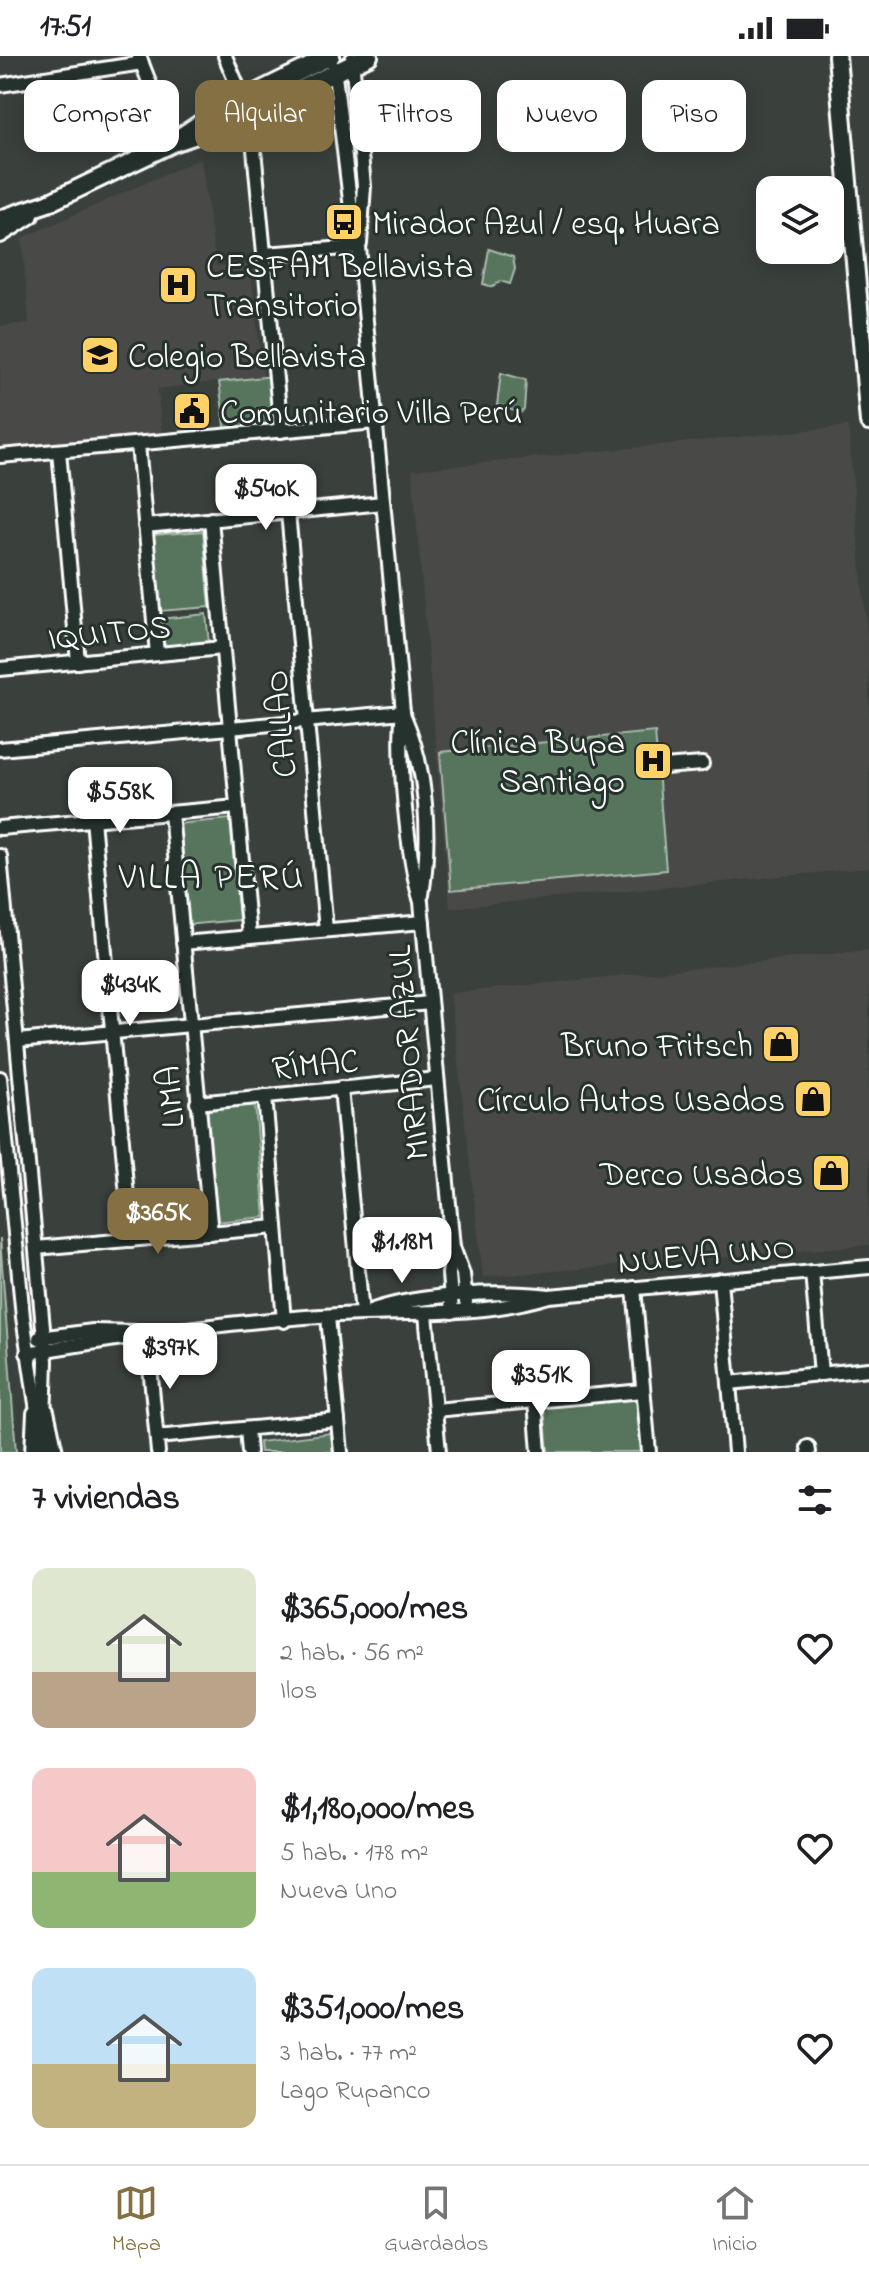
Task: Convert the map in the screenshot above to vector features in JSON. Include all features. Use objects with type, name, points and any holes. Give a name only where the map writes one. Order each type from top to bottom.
[{"type":"main road","points":[[291,80],[331,56]]},
{"type":"main road","points":[[837,56],[869,422]]},
{"type":"main road","points":[[318,80],[336,73],[358,58]]},
{"type":"main road","points":[[0,219],[48,203],[154,152]]},
{"type":"main road","points":[[0,234],[48,203]]},
{"type":"street","points":[[225,56],[234,80]]},
{"type":"street","name":"MIRADOR AZUL","points":[[331,56],[336,73],[352,217],[359,247],[376,422],[403,712],[401,746],[412,862],[421,902],[453,1247],[449,1274],[452,1305]]},
{"type":"street","name":"MIRADOR AZUL","points":[[358,58],[364,186],[359,247]]},
{"type":"street","points":[[0,85],[141,59],[149,80]]},
{"type":"street","points":[[251,152],[281,431]]},
{"type":"street","points":[[264,254],[359,247]]},
{"type":"street","points":[[0,456],[376,422]]},
{"type":"street","points":[[138,444],[157,654]]},
{"type":"street","points":[[59,451],[78,662]]},
{"type":"street","points":[[145,526],[383,503]]},
{"type":"street","name":"CALLAO","points":[[288,512],[326,930]]},
{"type":"street","points":[[211,519],[249,937]]},
{"type":"street","name":"IQUITOS","points":[[0,669],[222,648]]},
{"type":"street","points":[[0,749],[403,712]]},
{"type":"street","points":[[663,767],[702,764]]},
{"type":"street","points":[[0,828],[237,807]]},
{"type":"street","name":"LIMA","points":[[171,813],[211,1233]]},
{"type":"street","points":[[93,819],[131,1240]]},
{"type":"street","points":[[0,856],[3,927],[17,1041],[44,1344],[40,1405],[32,1452]]},
{"type":"street","points":[[183,943],[423,922]]},
{"type":"street","points":[[17,1041],[430,1003]]},
{"type":"street","points":[[0,1078],[26,1346],[40,1405],[56,1452]]},
{"type":"street","name":"RÍMAC","points":[[197,1103],[437,1079]]},
{"type":"street","points":[[341,1088],[362,1314]]},
{"type":"street","points":[[265,1096],[284,1321]]},
{"type":"street","points":[[10,1181],[29,1179]]},
{"type":"street","points":[[36,1248],[276,1227]]},
{"type":"street","name":"MIRADOR AZUL","points":[[453,1247],[463,1274],[466,1304]]},
{"type":"street","name":"NUEVA UNO","points":[[362,1314],[396,1304],[466,1304],[869,1267]]},
{"type":"street","points":[[812,1272],[821,1374]]},
{"type":"street","points":[[720,1280],[735,1452]]},
{"type":"street","points":[[634,1288],[649,1452]]},
{"type":"street","name":"NUEVA UNO","points":[[26,1346],[362,1314],[426,1314],[452,1305]]},
{"type":"street","points":[[426,1314],[439,1452]]},
{"type":"street","points":[[328,1317],[341,1452]]},
{"type":"street","points":[[147,1334],[158,1452]]},
{"type":"street","points":[[729,1383],[869,1369]]},
{"type":"street","points":[[435,1410],[643,1391]]},
{"type":"street","points":[[535,1401],[539,1452]]},
{"type":"street","points":[[40,1405],[43,1452]]},
{"type":"street","points":[[157,1437],[338,1420]]},
{"type":"street","points":[[247,1429],[249,1452]]},
{"type":"shaded area","points":[[201,158],[216,266],[250,264],[263,376],[158,389],[162,439],[0,452],[0,326],[29,323],[22,238]]},
{"type":"shaded area","name":"Clínica Bupa Santiago","points":[[848,426],[869,655],[869,868],[450,908],[412,470]]},
{"type":"shaded area","points":[[869,950],[869,1245],[483,1277],[450,993]]},
{"type":"green space","points":[[489,249],[513,257],[515,269],[510,284],[500,281],[493,287],[483,284]]},
{"type":"green space","points":[[501,373],[526,380],[524,410],[520,413],[497,405]]},
{"type":"green space","points":[[273,376],[279,428],[226,433],[219,382]]},
{"type":"green space","points":[[203,531],[210,607],[159,611],[153,535]]},
{"type":"green space","points":[[206,614],[209,644],[163,649],[160,619]]},
{"type":"green space","points":[[655,732],[666,870],[451,890],[440,752]]},
{"type":"green space","points":[[230,819],[239,920],[185,925],[177,824]]},
{"type":"green space","points":[[255,1105],[265,1217],[215,1222],[205,1109]]},
{"type":"green space","points":[[0,1238],[16,1452],[0,1452]]},
{"type":"green space","points":[[641,1398],[646,1452],[548,1452],[544,1407]]},
{"type":"green space","points":[[331,1433],[333,1452],[260,1452],[259,1442]]},
{"type":"place","name":"Mirador Azul / esq. Huara","points":[[344,222]]},
{"type":"place","name":"CESFAM Bellavista Transitorio","points":[[178,285]]},
{"type":"place","name":"Colegio Bellavista","points":[[100,355]]},
{"type":"place","name":"Comunitario Villa Perú","points":[[192,411]]},
{"type":"place","name":"Clínica Bupa Santiago","points":[[653,761]]},
{"type":"place","name":"Bruno Fritsch","points":[[781,1044]]},
{"type":"place","name":"Círculo Autos Usados","points":[[813,1099]]},
{"type":"place","name":"Derco Usados","points":[[831,1173]]},
{"type":"district","name":"VILLA PERÚ","points":[[212,875]]}]
